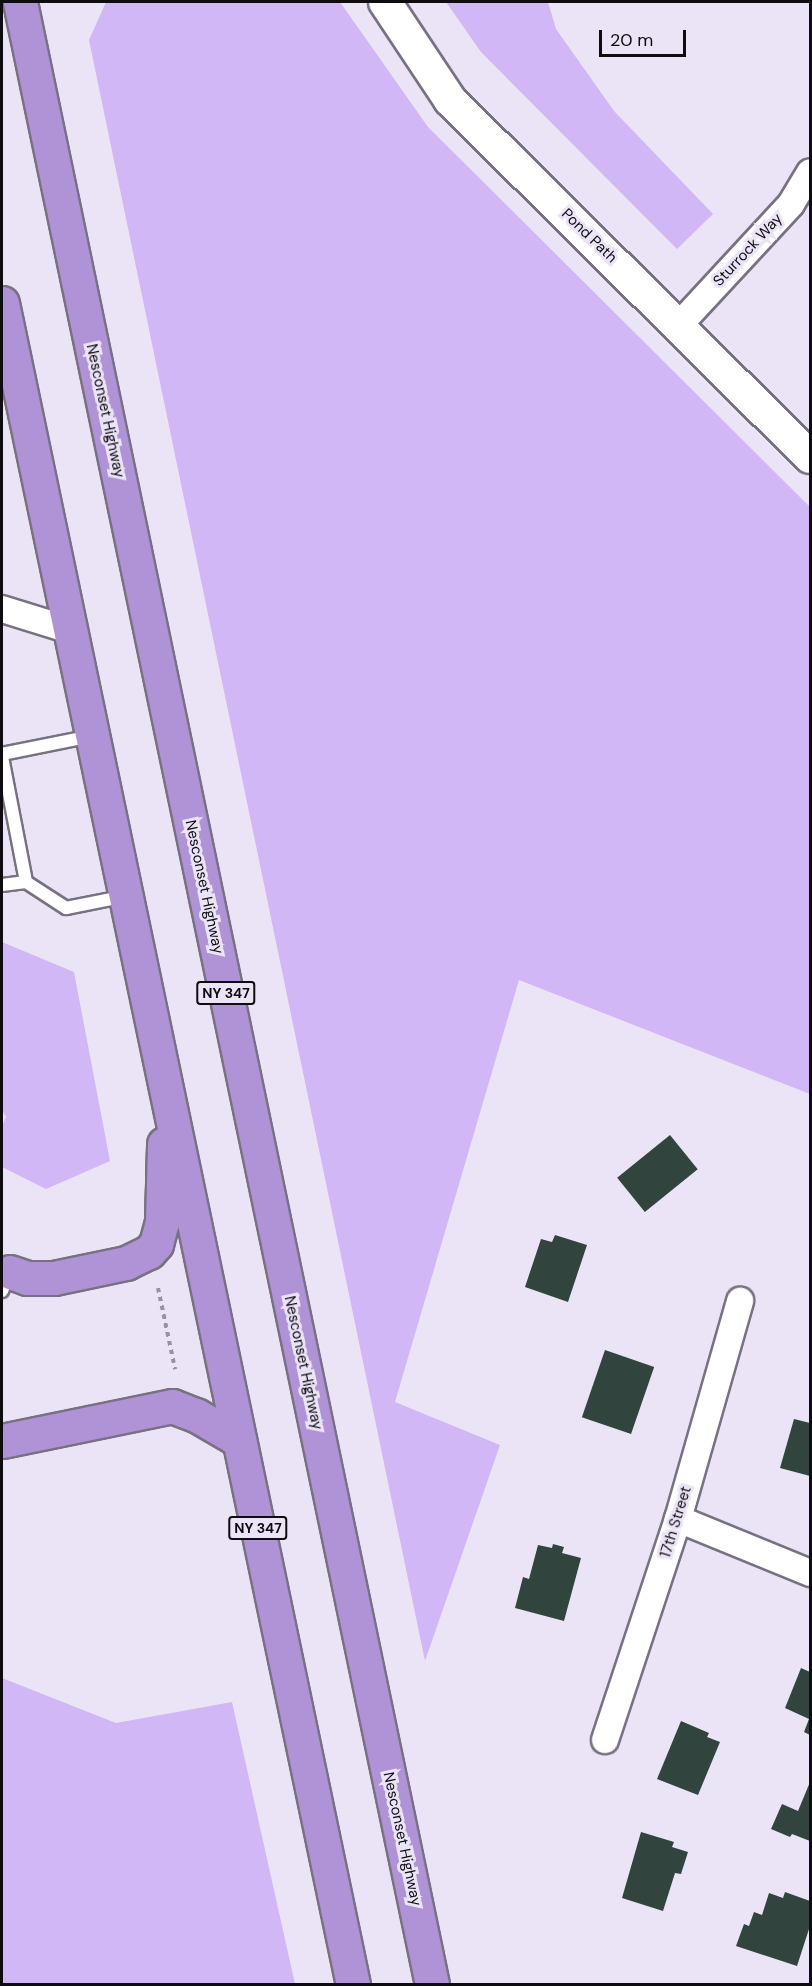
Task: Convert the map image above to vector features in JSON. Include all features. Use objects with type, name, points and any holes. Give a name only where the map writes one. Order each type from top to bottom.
[{"type":"highway","name":"Nesconset Highway","points":[[20,2],[432,1984]]},
{"type":"highway","name":"NY 347","points":[[2,303],[353,1984]]},
{"type":"highway","points":[[4,1276],[54,1278],[126,1263],[149,1252],[156,1244],[162,1222],[165,1086]]},
{"type":"highway","points":[[2,1442],[172,1406],[196,1415],[239,1440]]},
{"type":"street","name":"Pond Path","points":[[384,2],[450,100],[680,324],[810,457]]},
{"type":"street","name":"Sturrock Way","points":[[680,324],[790,204],[810,172]]},
{"type":"street","points":[[2,609],[70,630]]},
{"type":"street","name":"17th Street","points":[[605,1740],[678,1519],[740,1301]]},
{"type":"street","points":[[678,1519],[810,1572]]},
{"type":"lane","points":[[26,882],[2,756],[93,736]]},
{"type":"lane","points":[[2,885],[26,882],[66,908],[126,896]]},
{"type":"path","points":[[158,1288],[174,1370]]},
{"type":"shaded area","points":[[106,2],[340,2],[428,127],[810,507],[810,1094],[519,980],[395,1402],[500,1445],[425,1661],[89,40]]},
{"type":"shaded area","points":[[446,2],[548,2],[556,29],[614,111],[713,214],[677,249],[481,52]]},
{"type":"shaded area","points":[[2,942],[74,972],[110,1161],[46,1189],[2,1167],[2,1126],[6,1117],[2,1110]]},
{"type":"shaded area","points":[[2,1678],[116,1723],[232,1702],[295,1984],[2,1984]]},
{"type":"building","points":[[670,1135],[698,1169],[645,1212],[617,1178]]},
{"type":"building","points":[[555,1235],[587,1245],[568,1302],[525,1287],[541,1239],[552,1242]]},
{"type":"building","points":[[605,1350],[654,1367],[631,1434],[582,1417]]},
{"type":"building","points":[[794,1419],[810,1423],[810,1476],[780,1468]]},
{"type":"building","points":[[553,1544],[564,1547],[562,1553],[581,1558],[564,1621],[515,1608],[523,1577],[529,1579],[538,1545],[552,1548]]},
{"type":"building","points":[[801,1668],[810,1672],[810,1735],[804,1732],[809,1719],[785,1708]]},
{"type":"building","points":[[681,1721],[709,1733],[707,1737],[720,1742],[698,1795],[657,1779]]},
{"type":"building","points":[[810,1782],[810,1841],[792,1834],[790,1837],[771,1829],[782,1804],[798,1811]]},
{"type":"building","points":[[641,1832],[674,1842],[672,1847],[688,1852],[681,1874],[675,1873],[663,1911],[622,1898]]},
{"type":"building","points":[[785,1892],[810,1901],[810,1926],[797,1966],[736,1946],[744,1924],[749,1926],[754,1912],[762,1915],[769,1893],[783,1898]]}]
